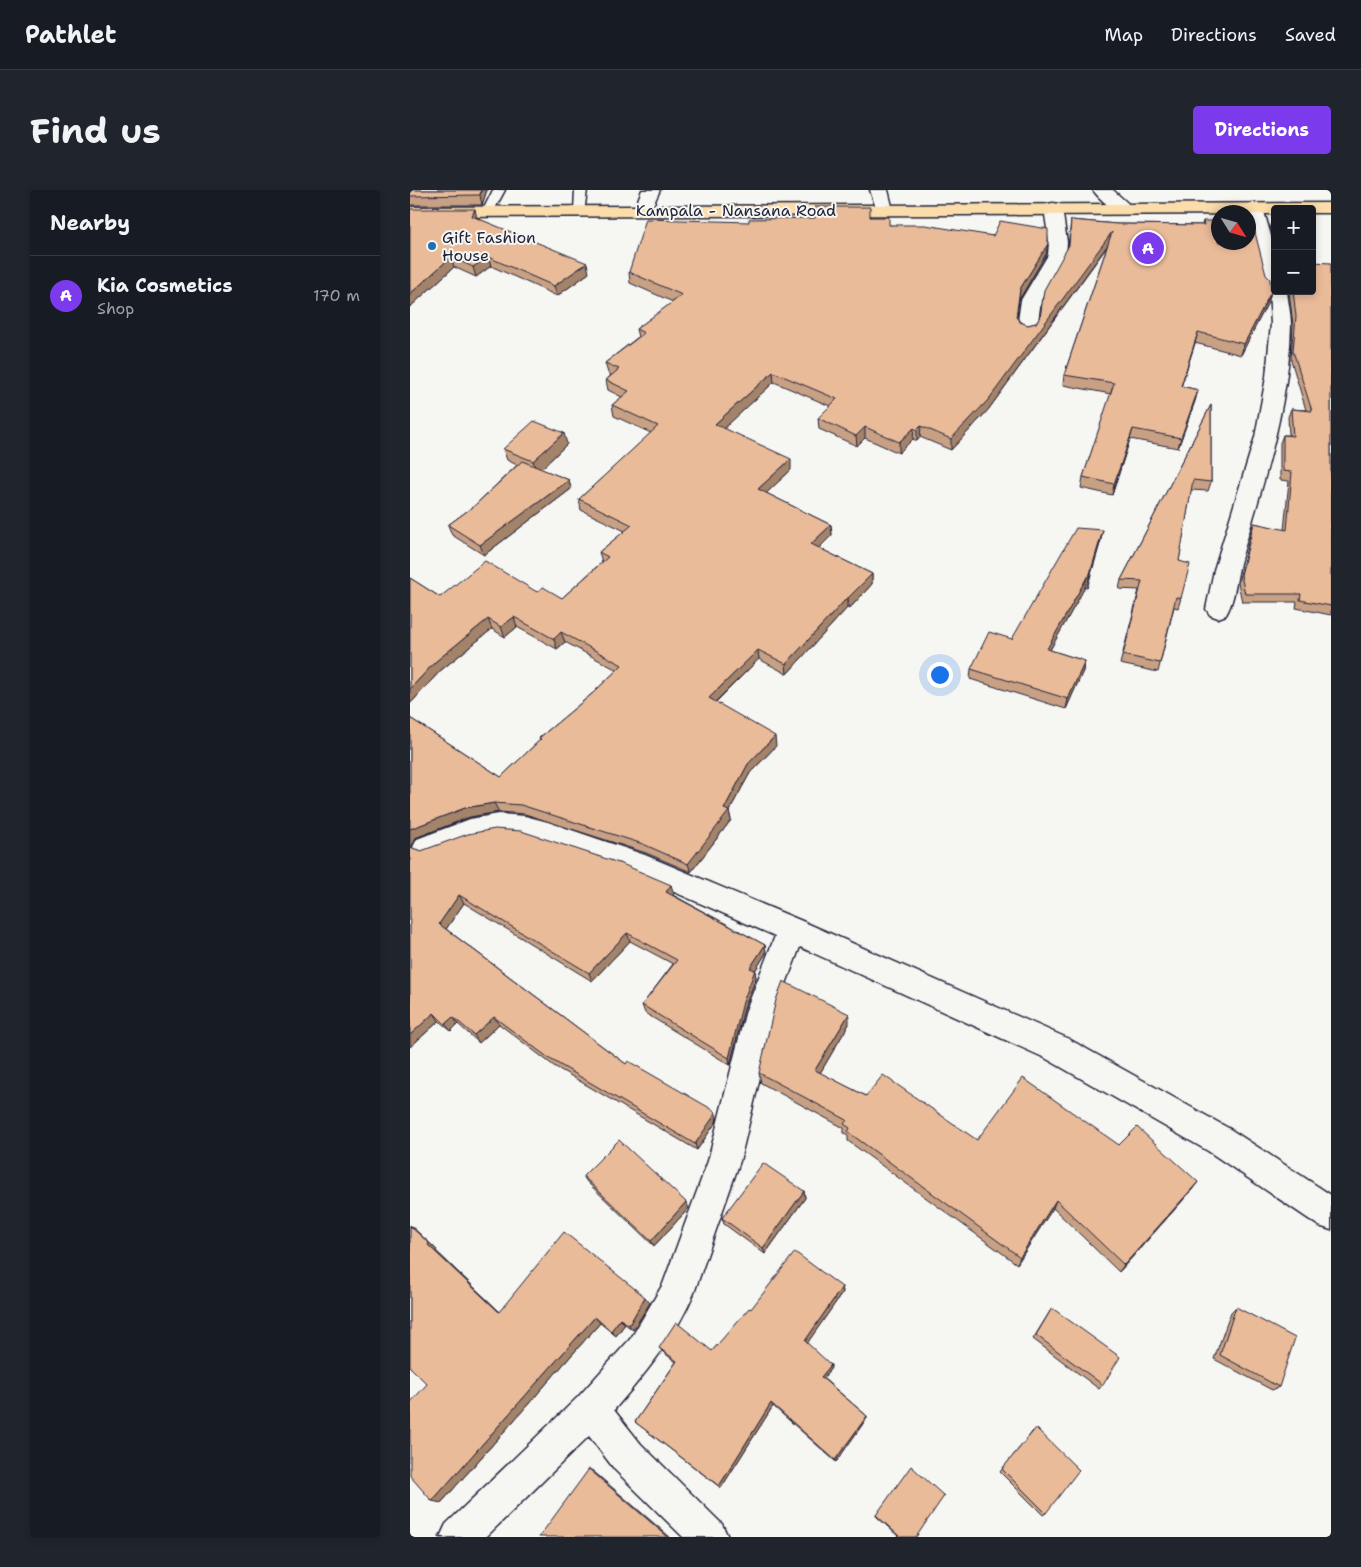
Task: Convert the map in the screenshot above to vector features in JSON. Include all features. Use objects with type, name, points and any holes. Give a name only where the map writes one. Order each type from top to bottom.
[{"type":"main road","name":"Kampala - Nansana Road","points":[[410,212],[1211,208]]},
{"type":"main road","name":"Kampala - Nansana Road","points":[[1256,208],[1331,208]]},
{"type":"street","points":[[643,210],[651,190]]},
{"type":"street","points":[[879,190],[884,210]]},
{"type":"street","points":[[1102,190],[1124,208]]},
{"type":"street","points":[[1027,328],[1031,300],[1056,255],[1058,242],[1053,208]]},
{"type":"street","points":[[1256,215],[1271,270]]},
{"type":"street","points":[[1218,609],[1226,570],[1266,437],[1276,377],[1281,324],[1277,295]]},
{"type":"street","points":[[427,847],[470,830],[499,825],[525,827],[594,847],[627,860],[792,930],[1056,1048],[1219,1140],[1331,1214]]},
{"type":"street","points":[[459,1537],[591,1410],[643,1350],[677,1293],[724,1161],[761,1010],[792,930]]},
{"type":"street","points":[[591,1410],[628,1458],[709,1537]]},
{"type":"lane","points":[[488,212],[499,190]]},
{"type":"lane","points":[[580,211],[581,190]]},
{"type":"building","points":[[410,190],[481,190],[480,195],[410,196]]},
{"type":"building","points":[[815,207],[870,207],[870,217],[889,217],[889,225],[925,225],[993,236],[1000,221],[1048,229],[1048,244],[1020,289],[1016,317],[1020,322],[1028,325],[1036,323],[1040,318],[1044,290],[1069,245],[1071,220],[1117,224],[1204,225],[1203,221],[1211,221],[1211,250],[1256,250],[1256,236],[1266,275],[1270,279],[1271,292],[1244,344],[1198,332],[1181,386],[1198,390],[1181,438],[1133,429],[1114,484],[1083,477],[1114,383],[1064,375],[1112,232],[989,399],[951,439],[921,426],[917,430],[914,428],[899,442],[865,427],[856,436],[818,418],[837,399],[773,372],[715,424],[791,459],[758,489],[831,525],[811,544],[872,574],[786,664],[758,650],[709,698],[775,736],[748,764],[724,809],[729,811],[688,864],[643,844],[521,805],[494,803],[465,808],[410,829],[410,718],[501,777],[541,739],[539,738],[593,693],[622,665],[561,632],[554,639],[514,617],[501,627],[488,619],[435,662],[410,689],[410,578],[440,597],[485,561],[537,592],[543,587],[562,598],[608,557],[599,552],[632,525],[579,499],[658,426],[612,405],[629,391],[606,380],[619,369],[605,363],[644,333],[636,329],[682,295],[629,272],[646,219],[749,222],[749,219],[815,218]]},
{"type":"building","points":[[410,209],[475,209],[472,216],[587,263],[554,286],[488,257],[473,267],[451,257],[410,294]]},
{"type":"building","points":[[1316,262],[1331,263],[1331,606],[1300,600],[1301,594],[1245,594],[1241,575],[1254,523],[1287,530],[1292,472],[1283,471],[1283,435],[1293,436],[1291,409],[1312,411],[1293,351],[1296,316],[1293,295],[1316,295]]},
{"type":"building","points":[[1211,405],[1211,482],[1193,480],[1179,561],[1190,564],[1181,598],[1176,597],[1160,663],[1123,655],[1142,581],[1121,580]]},
{"type":"building","points":[[534,421],[564,433],[533,461],[503,449]]},
{"type":"building","points":[[522,461],[569,480],[480,545],[448,525],[474,506]]},
{"type":"building","points":[[1076,528],[1103,530],[1089,577],[1087,577],[1047,649],[1085,661],[1068,699],[971,669],[989,632],[1012,639]]},
{"type":"building","points":[[495,829],[521,831],[622,864],[671,885],[666,892],[765,945],[750,968],[755,970],[743,1002],[729,1058],[642,1005],[677,960],[627,933],[589,973],[459,895],[439,924],[626,1064],[628,1061],[715,1111],[714,1116],[695,1144],[550,1059],[494,1017],[474,1035],[453,1017],[445,1024],[434,1013],[410,1035],[410,847],[421,851],[468,834]]},
{"type":"building","points":[[783,981],[849,1014],[815,1070],[866,1096],[883,1075],[977,1140],[1023,1078],[1119,1145],[1137,1127],[1198,1182],[1124,1265],[1056,1200],[1020,1257],[848,1132],[850,1128],[844,1124],[847,1120],[759,1073],[776,1000]]},
{"type":"building","points":[[619,1140],[686,1202],[651,1241],[583,1176]]},
{"type":"building","points":[[763,1163],[804,1191],[763,1248],[722,1218]]},
{"type":"building","points":[[410,1226],[499,1312],[564,1232],[645,1297],[629,1325],[620,1319],[611,1331],[595,1317],[432,1501],[410,1476],[410,1403],[427,1384],[410,1367]]},
{"type":"building","points":[[795,1252],[842,1287],[805,1341],[831,1365],[821,1377],[867,1416],[835,1460],[771,1403],[719,1486],[635,1422],[677,1361],[659,1348],[676,1322],[712,1351],[749,1308],[751,1309]]},
{"type":"building","points":[[1236,1307],[1295,1338],[1279,1387],[1220,1355]]},
{"type":"building","points":[[1052,1308],[1120,1357],[1103,1385],[1036,1335]]},
{"type":"building","points":[[1036,1428],[1079,1470],[1046,1513],[1002,1469]]},
{"type":"building","points":[[911,1466],[944,1496],[916,1537],[900,1537],[876,1515]]},
{"type":"building","points":[[589,1469],[668,1537],[539,1537]]},
{"type":"place","name":"Gift Fashion House","points":[[432,246]]},
{"type":"place","name":"Kia Cosmetics","points":[[1148,248]]}]
